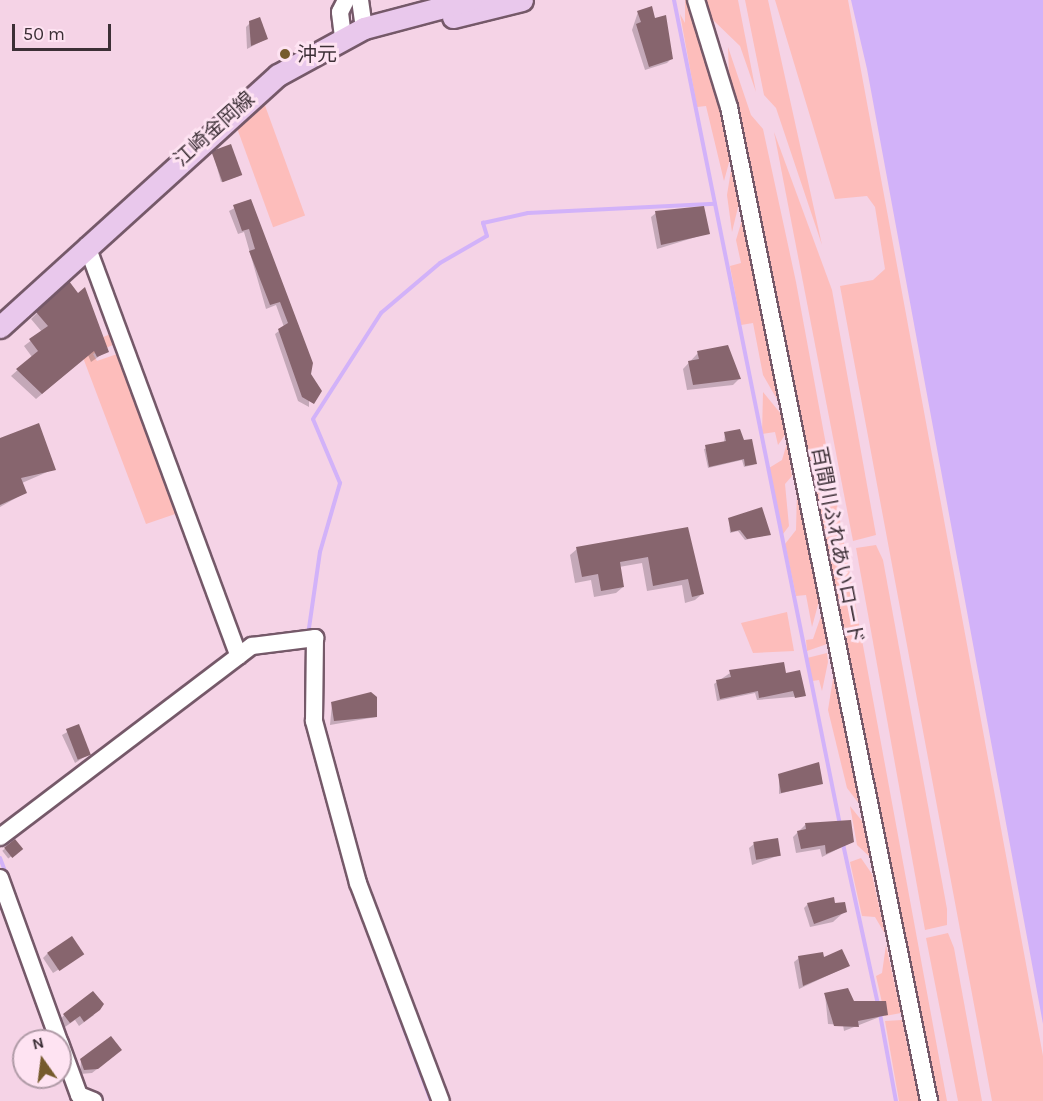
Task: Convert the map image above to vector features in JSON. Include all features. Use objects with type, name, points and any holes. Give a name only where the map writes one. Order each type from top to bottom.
[{"type":"main road","points":[[364,28],[385,7],[416,0]]},
{"type":"main road","name":"江崎金岡線","points":[[0,327],[257,90],[343,37],[364,28],[470,0]]},
{"type":"main road","points":[[343,37],[358,40],[522,0]]},
{"type":"street","points":[[343,37],[340,12],[346,0]]},
{"type":"street","points":[[360,0],[364,28]]},
{"type":"street","name":"百間川ふれあいロード","points":[[696,0],[729,107],[929,1101]]},
{"type":"street","points":[[87,246],[239,656]]},
{"type":"street","points":[[0,837],[252,646],[308,636],[314,721],[358,883],[441,1101]]},
{"type":"street","points":[[0,878],[55,1029]]},
{"type":"street","points":[[72,1070],[84,1099]]},
{"type":"shaded area","points":[[685,0],[689,0],[717,85],[731,155],[724,181],[706,106],[697,107],[680,14],[685,23]]},
{"type":"shaded area","points":[[705,0],[738,0],[756,92],[740,46],[712,19]]},
{"type":"shaded area","points":[[745,0],[768,0],[822,245],[776,108],[764,95]]},
{"type":"shaded area","points":[[775,0],[848,0],[1043,1056],[1043,1101],[992,1101],[840,286],[873,280],[885,269],[875,207],[867,196],[835,199]]},
{"type":"shaded area","points":[[851,0],[1043,0],[1043,1024],[867,69]]},
{"type":"shaded area","points":[[728,47],[751,115],[763,129],[796,282],[947,1101],[936,1101],[729,75]]},
{"type":"shaded area","points":[[263,100],[305,216],[273,227],[231,112]]},
{"type":"shaded area","points":[[774,132],[832,290],[876,535],[853,541]]},
{"type":"shaded area","points":[[732,164],[739,203],[732,232],[727,195]]},
{"type":"shaded area","points":[[744,213],[778,401],[763,375],[753,323],[741,325],[730,266],[741,263],[736,240]]},
{"type":"shaded area","points":[[113,333],[117,343],[93,354],[97,361],[120,353],[181,512],[146,524],[79,347]]},
{"type":"shaded area","points":[[763,392],[781,414],[785,435],[778,445],[775,432],[762,434]]},
{"type":"shaded area","points":[[787,443],[792,476],[785,484],[789,526],[783,534],[769,468],[782,460]]},
{"type":"shaded area","points":[[797,492],[819,601],[812,627],[806,595],[796,596],[785,544],[796,530]]},
{"type":"shaded area","points":[[876,545],[883,560],[947,909],[947,925],[925,930],[856,548]]},
{"type":"shaded area","points":[[787,612],[794,651],[753,653],[741,623]]},
{"type":"shaded area","points":[[822,613],[827,644],[807,651],[806,640],[813,639]]},
{"type":"shaded area","points":[[827,653],[828,662],[822,691],[819,680],[812,681],[807,658]]},
{"type":"shaded area","points":[[834,672],[860,805],[847,788],[828,710]]},
{"type":"shaded area","points":[[850,806],[862,821],[870,857],[857,845]]},
{"type":"shaded area","points":[[861,858],[872,874],[885,934],[875,917],[862,916],[850,862]]},
{"type":"shaded area","points":[[948,933],[954,948],[982,1101],[958,1101],[926,938]]},
{"type":"shaded area","points":[[886,945],[901,1013],[885,1016],[876,976],[882,973]]},
{"type":"shaded area","points":[[902,1020],[919,1101],[899,1101],[885,1021]]},
{"type":"building","points":[[652,6],[655,18],[666,15],[673,59],[649,67],[636,24],[641,22],[637,11]]},
{"type":"building","points":[[260,17],[268,39],[251,46],[249,21]]},
{"type":"building","points":[[231,144],[242,175],[223,182],[211,151]]},
{"type":"building","points":[[251,199],[313,363],[311,374],[322,391],[314,404],[302,397],[278,329],[288,323],[280,302],[270,305],[249,251],[255,249],[249,229],[242,231],[233,205]]},
{"type":"building","points":[[704,206],[710,234],[661,245],[655,211]]},
{"type":"building","points":[[69,281],[78,293],[85,287],[109,352],[97,357],[94,351],[42,394],[16,369],[38,351],[29,339],[48,326],[36,312]]},
{"type":"building","points":[[728,345],[741,379],[693,385],[688,361],[699,359],[697,351]]},
{"type":"building","points":[[39,423],[56,470],[21,478],[27,493],[0,505],[0,438]]},
{"type":"building","points":[[740,429],[744,440],[752,439],[757,464],[745,466],[744,459],[709,467],[705,445],[726,441],[724,432]]},
{"type":"building","points":[[762,507],[771,535],[747,539],[740,530],[731,532],[728,518]]},
{"type":"building","points":[[688,527],[704,594],[692,597],[688,579],[653,586],[648,557],[620,562],[624,587],[601,591],[598,574],[582,577],[576,547]]},
{"type":"building","points":[[784,662],[786,673],[800,670],[806,696],[795,698],[793,691],[759,698],[758,691],[720,699],[716,680],[731,677],[729,670]]},
{"type":"building","points":[[371,692],[377,697],[377,717],[334,721],[331,702]]},
{"type":"building","points":[[79,724],[91,755],[78,760],[66,729]]},
{"type":"building","points":[[819,762],[823,784],[781,793],[778,774]]},
{"type":"building","points":[[851,820],[854,842],[826,854],[825,845],[801,849],[797,831],[806,829],[805,823]]},
{"type":"building","points":[[778,838],[781,856],[756,860],[753,842]]},
{"type":"building","points":[[15,839],[23,849],[12,858],[4,848]]},
{"type":"building","points":[[834,897],[835,903],[845,902],[847,912],[814,924],[807,903]]},
{"type":"building","points":[[72,936],[84,954],[59,971],[47,953]]},
{"type":"building","points":[[842,949],[850,966],[803,986],[798,956],[823,952],[824,957]]},
{"type":"building","points":[[848,988],[854,1001],[886,1001],[888,1015],[858,1021],[859,1027],[834,1026],[824,993]]},
{"type":"building","points":[[93,991],[104,1004],[100,1010],[84,1022],[80,1016],[70,1023],[63,1014]]},
{"type":"building","points":[[111,1036],[122,1050],[98,1069],[84,1070],[80,1059]]},
{"type":"waterway","points":[[674,0],[840,825]]},
{"type":"waterway","points":[[308,635],[320,552],[340,483],[313,419],[381,313],[440,263],[487,236],[483,223],[528,213],[715,204]]},
{"type":"waterway","points":[[306,716],[307,657]]},
{"type":"waterway","points":[[843,844],[878,1004]]},
{"type":"waterway","points":[[0,858],[6,874]]},
{"type":"waterway","points":[[384,975],[431,1101]]},
{"type":"waterway","points":[[880,1014],[896,1101]]},
{"type":"place","name":"沖元","points":[[285,54]]}]
